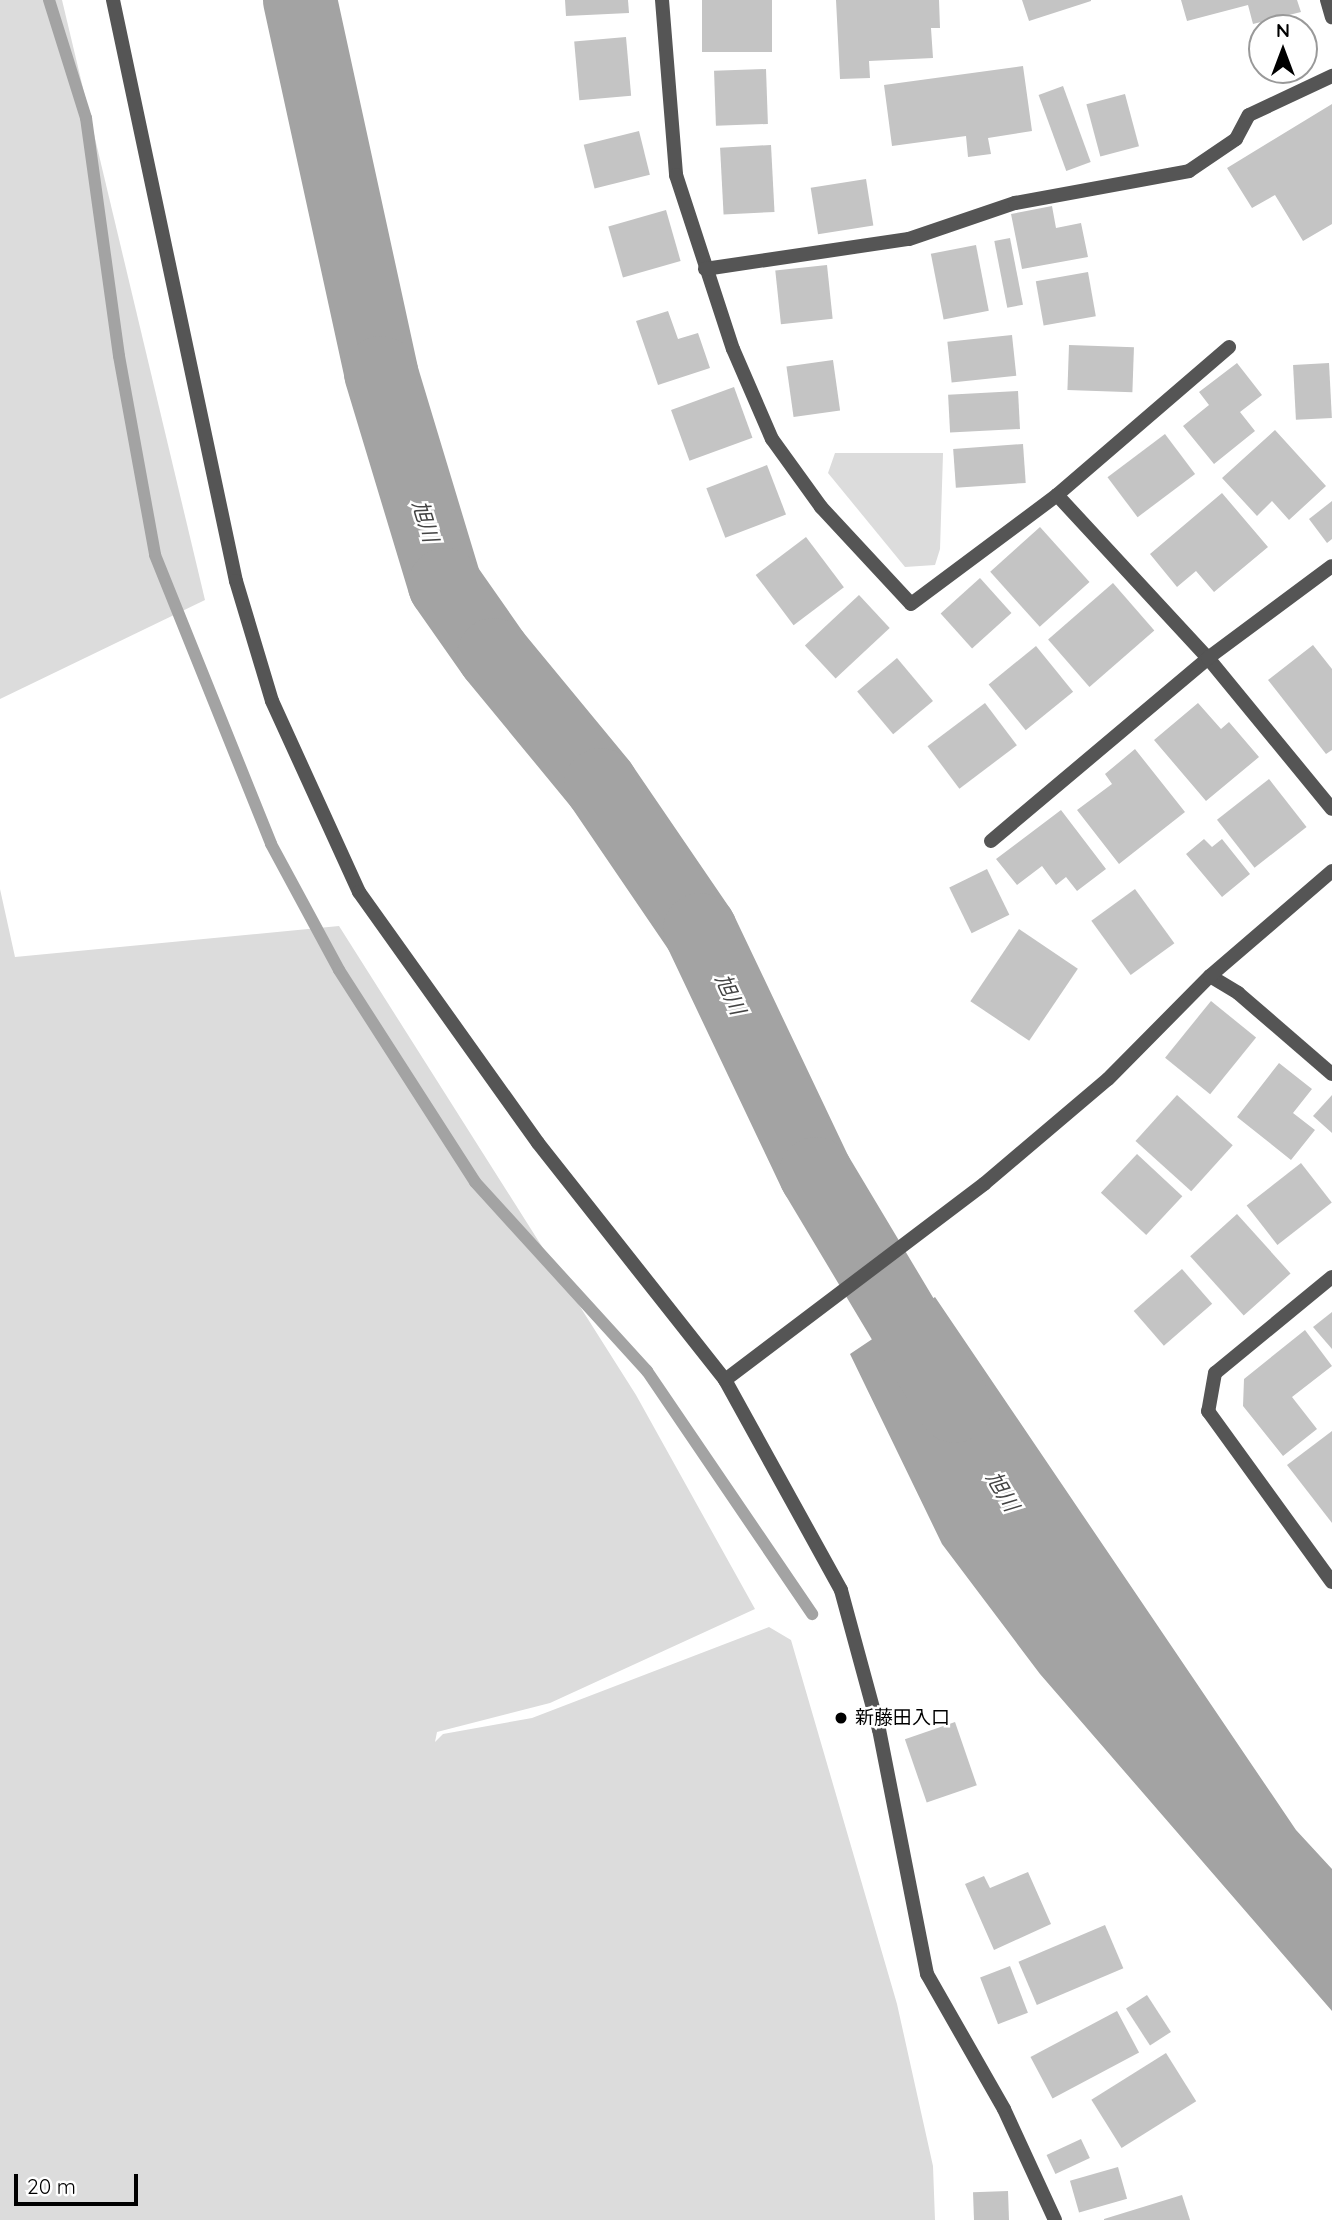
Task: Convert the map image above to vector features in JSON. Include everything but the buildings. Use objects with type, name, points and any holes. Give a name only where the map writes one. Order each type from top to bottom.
[{"type":"street","points":[[113,0],[236,581],[272,701],[359,892],[538,1143],[726,1380],[841,1590],[879,1730],[928,1974],[1004,2109],[1055,2220]]},
{"type":"street","points":[[662,0],[676,175],[705,269],[772,439],[821,507],[911,604],[1057,495],[1229,347]]},
{"type":"street","points":[[1327,0],[1332,17]]},
{"type":"street","points":[[705,269],[909,239],[1016,203],[1189,171],[1236,139],[1249,115],[1332,76]]},
{"type":"street","points":[[1057,495],[1208,658],[1332,809]]},
{"type":"street","points":[[990,841],[1208,658],[1332,566]]},
{"type":"street","points":[[726,1380],[984,1184],[1108,1079],[1210,976],[1332,871]]},
{"type":"street","points":[[1210,976],[1238,993],[1332,1074]]},
{"type":"street","points":[[1330,1577],[1208,1410],[1215,1373],[1332,1277]]},
{"type":"shaded area","points":[[0,0],[62,0],[205,600],[0,699]]},
{"type":"shaded area","points":[[835,453],[943,453],[940,549],[935,565],[905,567],[828,473]]},
{"type":"shaded area","points":[[0,889],[15,957],[339,926],[636,1395],[755,1609],[550,1703],[437,1732],[435,1742],[443,1734],[532,1718],[769,1627],[791,1640],[897,2004],[933,2166],[935,2220],[0,2220]]},
{"type":"water","points":[[935,1297],[1296,1830],[1332,1869],[1332,2011],[1040,1674],[942,1544],[850,1354]]},
{"type":"waterway","points":[[49,0],[86,118],[119,356],[155,555],[271,844],[339,970],[475,1182],[647,1371],[812,1614]]},
{"type":"waterway","name":"旭川","points":[[300,0],[381,373],[445,585],[494,655],[601,785],[700,930],[816,1174],[955,1406]]},
{"type":"place","name":"新藤田入口","points":[[841,1718]]}]
